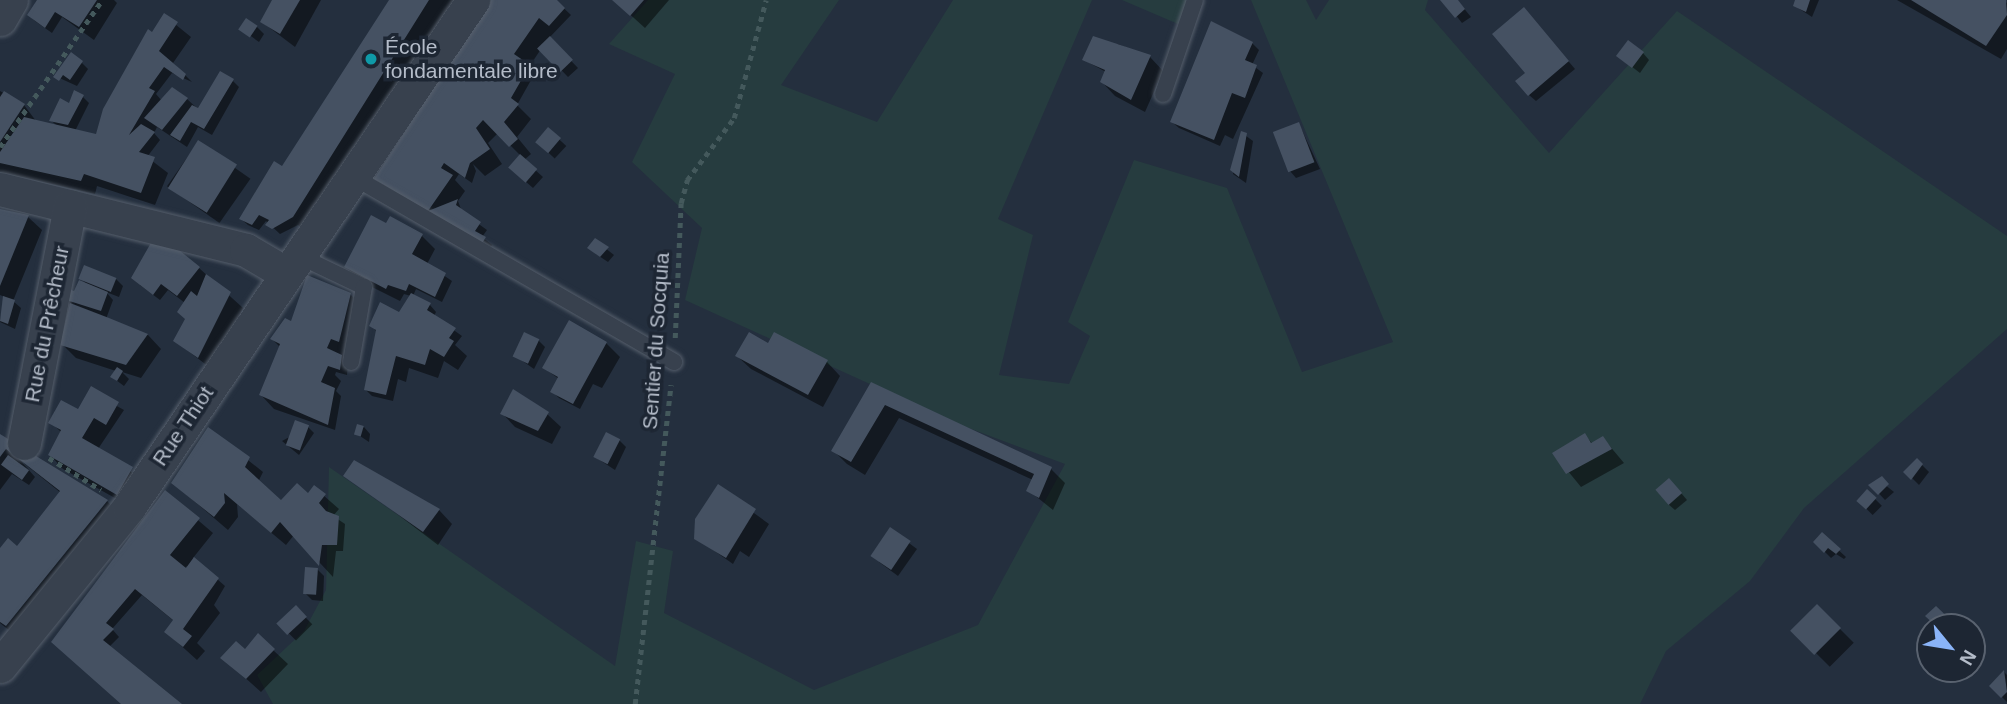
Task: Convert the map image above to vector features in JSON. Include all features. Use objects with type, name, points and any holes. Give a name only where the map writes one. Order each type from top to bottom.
[{"type":"street","points":[[0,19],[11,0]]},
{"type":"street","name":"Rue Thiot","points":[[0,666],[129,507],[291,264],[473,0]]},
{"type":"street","points":[[0,189],[246,250],[291,264]]},
{"type":"street","name":"Rue du Prêcheur","points":[[24,443],[70,206]]},
{"type":"lane","points":[[1163,94],[1195,0]]},
{"type":"lane","points":[[352,176],[674,362]]},
{"type":"lane","points":[[291,264],[363,287],[351,362]]},
{"type":"path","points":[[0,147],[102,0]]},
{"type":"path","name":"Sentier du Socquia","points":[[635,704],[674,362],[681,203],[687,180],[734,118],[766,0]]},
{"type":"path","points":[[24,443],[129,507]]},
{"type":"green space","points":[[648,0],[839,0],[781,85],[877,122],[953,0],[1092,0],[998,219],[1033,235],[999,375],[1069,384],[1090,336],[1068,322],[1134,160],[1227,188],[1302,372],[1393,342],[1251,0],[1306,0],[1316,20],[1329,0],[1428,0],[1425,10],[1549,153],[1677,11],[2007,236],[2007,329],[1804,508],[1750,581],[1666,651],[1640,704],[273,704],[257,675],[304,631],[326,590],[329,467],[615,666],[636,541],[673,551],[664,613],[814,690],[978,625],[1065,464],[958,424],[685,300],[702,228],[632,162],[675,74],[609,44]]},
{"type":"green space","points":[[1122,0],[1195,0],[1185,27]]},
{"type":"building","points":[[37,0],[97,0],[79,27],[55,12],[45,28],[27,15]]},
{"type":"building","points":[[272,0],[300,0],[280,34],[260,22]]},
{"type":"building","points":[[389,0],[429,0],[293,217],[272,229],[265,225],[269,220],[259,215],[252,225],[239,219],[274,161],[282,166]]},
{"type":"building","points":[[491,0],[557,0],[565,8],[549,26],[539,18],[514,54],[530,65],[511,98],[519,104],[504,122],[518,139],[509,147],[483,120],[476,128],[490,149],[470,163],[465,178],[444,163],[441,168],[453,175],[428,211],[374,179]]},
{"type":"building","points":[[612,0],[644,0],[630,16]]},
{"type":"building","points":[[1440,0],[1458,0],[1465,9],[1455,18]]},
{"type":"building","points":[[1795,0],[1810,0],[1806,12],[1793,6]]},
{"type":"building","points":[[1911,0],[2006,0],[2007,15],[1986,46]]},
{"type":"building","points":[[1524,7],[1569,61],[1528,96],[1515,81],[1525,73],[1492,34]]},
{"type":"building","points":[[164,13],[178,22],[159,51],[186,74],[183,80],[164,67],[149,88],[155,91],[129,135],[141,124],[155,132],[139,152],[155,157],[141,193],[84,174],[81,181],[0,163],[0,152],[24,117],[96,134],[103,109],[148,29],[152,32]]},
{"type":"building","points":[[246,18],[258,26],[250,37],[238,30]]},
{"type":"building","points":[[1211,21],[1253,42],[1245,60],[1257,65],[1245,98],[1232,93],[1214,140],[1170,122]]},
{"type":"building","points":[[550,36],[573,60],[560,72],[537,49]]},
{"type":"building","points":[[1093,36],[1151,55],[1131,100],[1100,82],[1105,70],[1082,60]]},
{"type":"building","points":[[1628,40],[1644,52],[1632,68],[1616,56]]},
{"type":"building","points":[[71,52],[83,61],[70,80],[63,75],[59,81],[53,77]]},
{"type":"building","points":[[220,71],[234,79],[204,129],[191,122],[180,141],[170,135],[192,105],[198,108]]},
{"type":"building","points":[[172,87],[188,98],[162,130],[144,118]]},
{"type":"building","points":[[74,90],[84,95],[68,125],[49,121],[60,98],[69,103]]},
{"type":"building","points":[[4,91],[25,104],[0,142],[0,97]]},
{"type":"building","points":[[1299,122],[1314,162],[1288,172],[1273,132]]},
{"type":"building","points":[[548,127],[561,138],[548,153],[535,142]]},
{"type":"building","points":[[1241,131],[1247,133],[1239,177],[1230,170]]},
{"type":"building","points":[[198,140],[237,164],[207,213],[168,188]]},
{"type":"building","points":[[520,154],[537,169],[526,183],[508,168]]},
{"type":"building","points":[[458,199],[456,205],[481,222],[475,231],[486,237],[481,245],[428,211]]},
{"type":"building","points":[[0,209],[29,215],[0,286]]},
{"type":"building","points":[[371,215],[386,223],[390,216],[423,234],[412,254],[446,273],[435,297],[409,284],[406,291],[388,285],[386,289],[344,267]]},
{"type":"building","points":[[595,238],[609,247],[600,257],[587,248]]},
{"type":"building","points":[[152,241],[174,246],[200,267],[177,296],[161,284],[153,295],[131,278]]},
{"type":"building","points":[[84,265],[116,278],[111,292],[78,279]]},
{"type":"building","points":[[206,274],[231,292],[198,358],[173,341],[185,319],[177,312],[191,291],[197,296]]},
{"type":"building","points":[[307,275],[351,293],[339,342],[331,339],[327,348],[342,355],[340,370],[328,366],[321,382],[335,388],[328,425],[259,395],[280,344],[270,339],[285,318],[291,321]]},
{"type":"building","points":[[79,280],[108,292],[101,311],[63,299],[65,288],[74,291]]},
{"type":"building","points":[[411,293],[431,303],[427,310],[456,328],[449,338],[454,341],[444,357],[430,349],[425,365],[396,356],[386,395],[364,390],[376,330],[369,326],[380,302],[399,312]]},
{"type":"building","points":[[3,296],[15,300],[8,324],[0,321]]},
{"type":"building","points":[[70,303],[148,334],[126,365],[60,345]]},
{"type":"building","points":[[569,320],[607,342],[573,404],[550,392],[558,377],[542,368]]},
{"type":"building","points":[[524,332],[539,339],[528,364],[513,356]]},
{"type":"building","points":[[749,332],[768,343],[774,332],[828,360],[808,395],[735,356]]},
{"type":"building","points":[[117,367],[123,371],[117,381],[110,377]]},
{"type":"building","points":[[871,382],[1052,467],[1039,498],[1026,491],[1034,474],[885,405],[851,462],[831,451]]},
{"type":"building","points":[[91,386],[119,402],[106,425],[94,418],[82,438],[133,467],[117,495],[48,455],[61,430],[48,423],[61,400],[78,409]]},
{"type":"building","points":[[513,389],[549,412],[538,431],[500,414]]},
{"type":"building","points":[[295,420],[309,425],[300,451],[286,445]]},
{"type":"building","points":[[357,424],[364,426],[361,437],[354,435]]},
{"type":"building","points":[[208,427],[250,457],[245,467],[281,500],[297,483],[308,493],[314,485],[326,494],[319,503],[326,511],[339,516],[337,545],[322,545],[319,566],[280,522],[271,533],[224,493],[225,503],[214,517],[171,483]]},
{"type":"building","points":[[606,432],[620,439],[608,464],[593,457]]},
{"type":"building","points":[[1585,433],[1591,443],[1603,436],[1612,449],[1566,474],[1552,453]]},
{"type":"building","points":[[0,434],[108,500],[6,626],[0,622],[0,548],[8,538],[17,546],[60,491],[6,449],[0,457]]},
{"type":"building","points":[[8,455],[29,470],[22,480],[1,465]]},
{"type":"building","points":[[1917,458],[1923,464],[1911,480],[1903,472]]},
{"type":"building","points":[[354,460],[440,509],[423,532],[343,476]]},
{"type":"building","points":[[1882,476],[1889,484],[1878,495],[1868,485]]},
{"type":"building","points":[[1669,478],[1682,493],[1669,505],[1655,490]]},
{"type":"building","points":[[718,484],[756,509],[726,558],[694,539],[695,519]]},
{"type":"building","points":[[1867,489],[1877,498],[1866,510],[1856,501]]},
{"type":"building","points":[[165,490],[200,518],[170,555],[186,568],[194,557],[219,578],[183,629],[192,636],[183,647],[164,632],[173,620],[135,589],[106,623],[114,629],[103,640],[182,704],[121,704],[51,642]]},
{"type":"building","points":[[890,527],[911,541],[891,570],[870,556]]},
{"type":"building","points":[[1822,532],[1841,549],[1836,554],[1828,548],[1824,553],[1813,542]]},
{"type":"building","points":[[305,567],[318,568],[316,595],[303,594]]},
{"type":"building","points":[[1817,604],[1841,628],[1814,655],[1790,631]]},
{"type":"building","points":[[296,605],[307,617],[287,635],[276,623]]},
{"type":"building","points":[[1936,606],[1943,613],[1928,613]]},
{"type":"building","points":[[258,633],[275,649],[246,679],[220,658],[236,641],[245,649]]},
{"type":"building","points":[[2004,670],[2007,692],[2001,698],[1989,686]]},
{"type":"place","name":"École fondamentale libre","points":[[371,59]]}]
